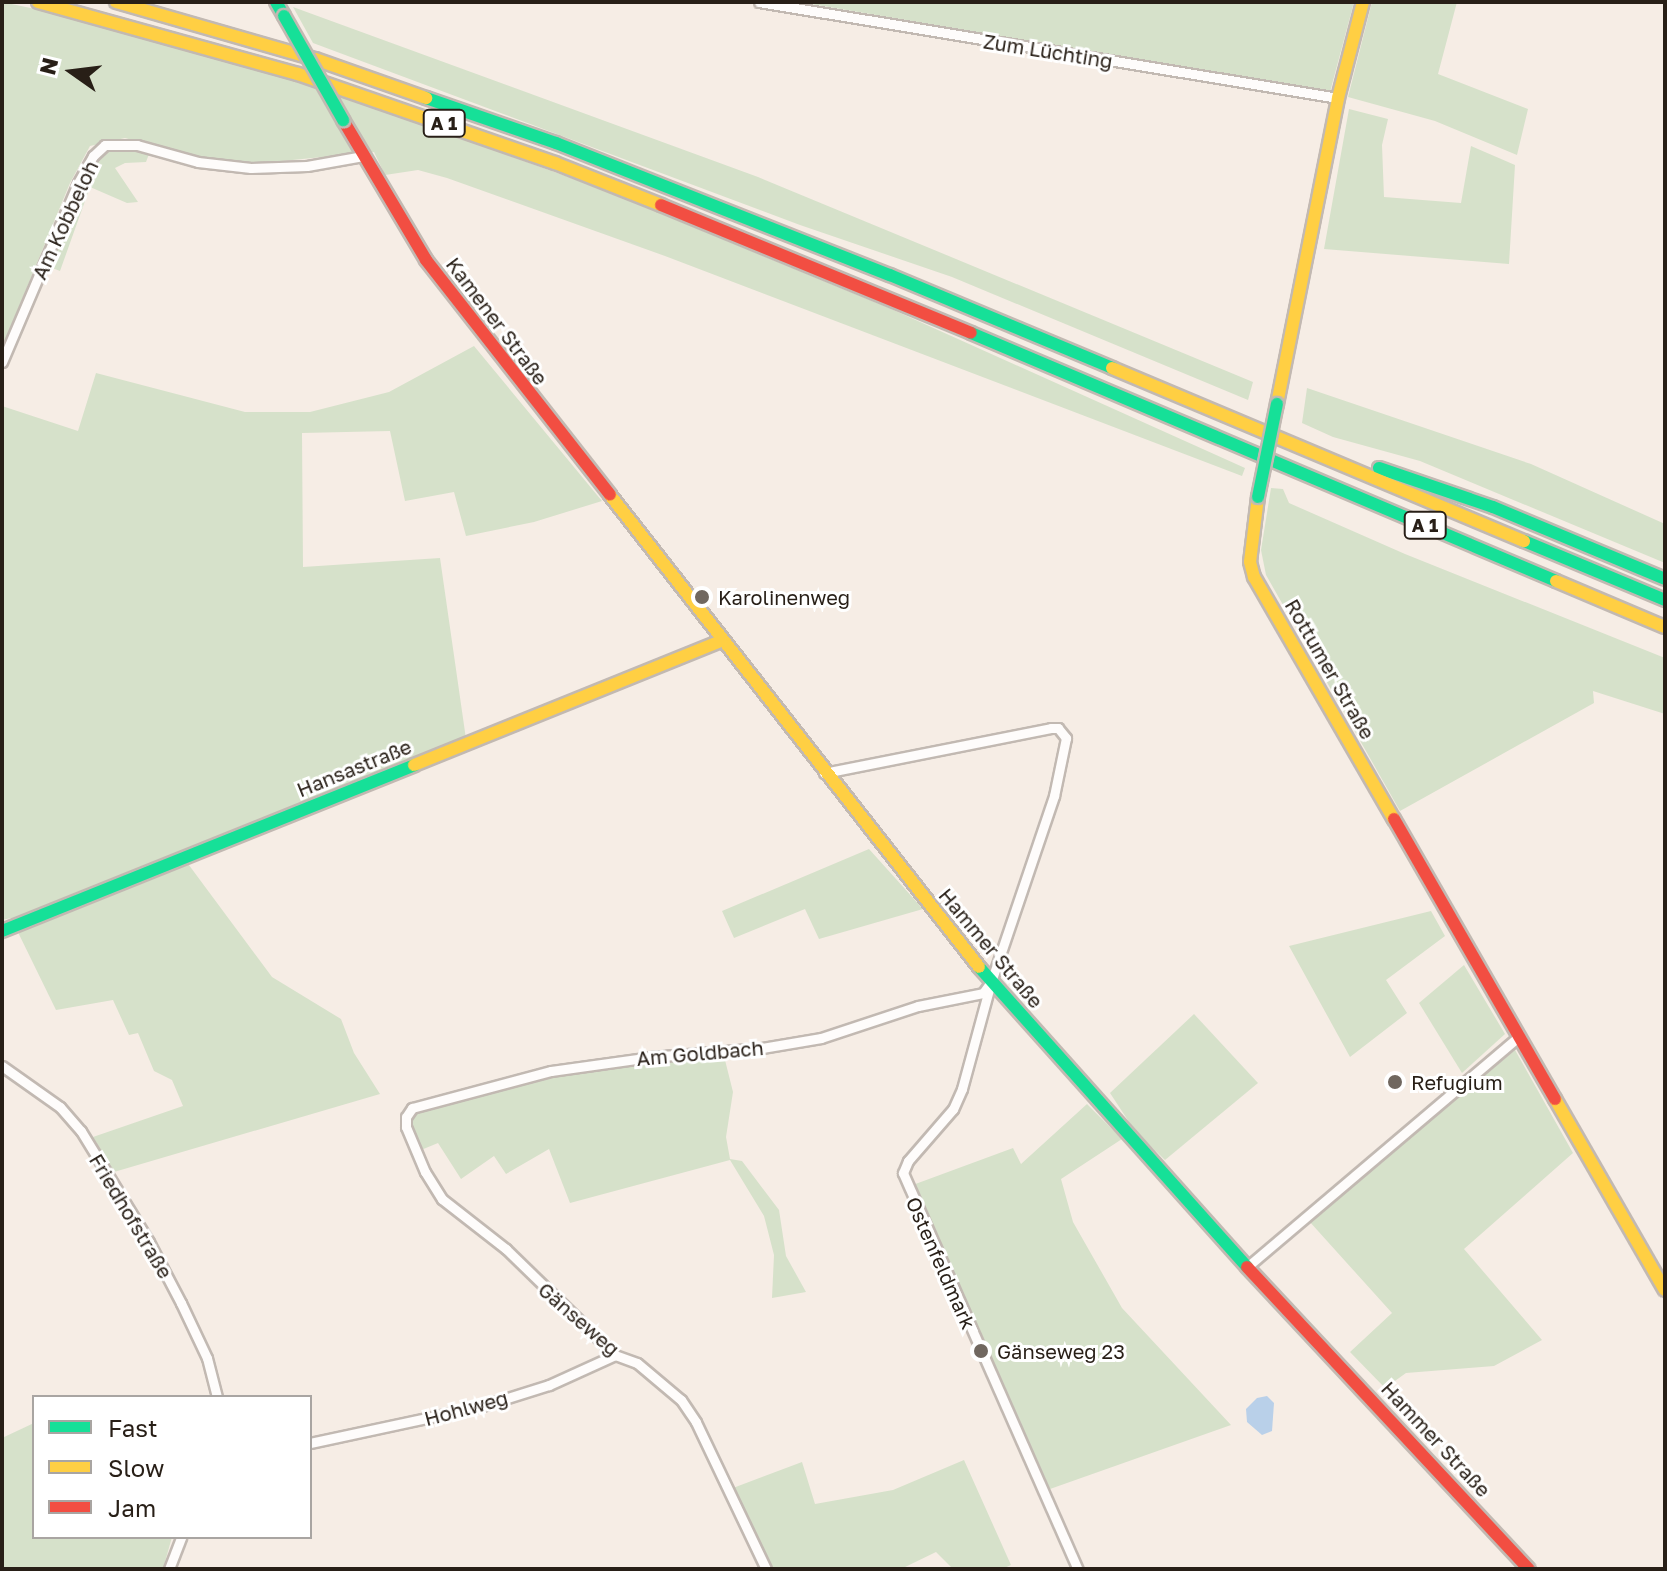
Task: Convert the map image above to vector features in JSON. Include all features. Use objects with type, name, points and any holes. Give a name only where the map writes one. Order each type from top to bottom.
[{"type":"main road","name":"A 1","points":[[38,2],[298,74],[555,163],[839,277],[1665,627]]},
{"type":"main road","name":"A 1","points":[[116,2],[315,59],[556,143],[904,281],[1665,600]]},
{"type":"main road","name":"Kamener Straße","points":[[276,2],[426,260],[721,641]]},
{"type":"main road","name":"Rottumer Straße","points":[[1363,2],[1338,98],[1258,497],[1250,562],[1254,577],[1665,1290]]},
{"type":"main road","points":[[1315,451],[1368,465],[1493,507],[1665,579]]},
{"type":"main road","name":"Hammer Straße","points":[[721,641],[991,982],[1247,1267],[1529,1569]]},
{"type":"main road","name":"Hansastraße","points":[[2,931],[721,641]]},
{"type":"street","name":"Zum Lüchting","points":[[759,2],[1338,98]]},
{"type":"street","name":"Am Kobbeloh","points":[[2,362],[78,183],[93,156],[105,145],[137,145],[198,162],[251,168],[307,166],[363,156]]},
{"type":"street","name":"Ostenfeldmark","points":[[824,773],[1051,728],[1064,732],[1066,738],[1054,796],[991,982],[962,1089],[941,1125],[908,1161],[904,1179],[1078,1569]]},
{"type":"street","name":"Am Goldbach","points":[[406,1117],[412,1108],[551,1071],[650,1057],[762,1048],[821,1038],[918,1006],[983,993],[991,982]]},
{"type":"street","points":[[1247,1267],[1518,1037]]},
{"type":"street","name":"Friedhofstraße","points":[[2,1066],[50,1099],[81,1131],[171,1284],[207,1358],[216,1395]]},
{"type":"street","name":"Gänseweg","points":[[406,1117],[406,1127],[425,1172],[442,1199],[506,1249],[615,1355],[637,1363],[681,1400],[696,1422],[766,1569]]},
{"type":"street","name":"Hohlweg","points":[[312,1443],[482,1406],[549,1385],[615,1355]]},
{"type":"street","points":[[169,1569],[180,1539]]},
{"type":"green space","points":[[2,2],[83,19],[311,84],[599,188],[889,308],[1245,468],[1242,476],[665,256],[447,178],[418,170],[385,175],[374,152],[241,165],[199,159],[125,138],[90,146],[70,183],[2,348]]},
{"type":"green space","points":[[799,2],[1354,2],[1330,92]]},
{"type":"green space","points":[[1372,2],[1457,2],[1438,74],[1528,109],[1517,155],[1435,121],[1348,97]]},
{"type":"green space","points":[[293,7],[758,177],[1253,382],[1248,400],[952,277],[800,225],[313,43]]},
{"type":"green space","points":[[1349,109],[1388,119],[1382,145],[1384,197],[1461,203],[1471,146],[1515,165],[1509,264],[1324,249]]},
{"type":"green space","points":[[113,148],[149,154],[146,162],[125,163],[115,168],[138,202],[127,203],[90,187],[60,271],[47,266],[88,173],[96,159]]},
{"type":"green space","points":[[474,346],[602,501],[534,522],[466,536],[454,492],[405,501],[390,431],[302,433],[303,567],[440,558],[466,739],[180,853],[272,977],[341,1019],[354,1053],[380,1094],[114,1172],[93,1137],[183,1106],[172,1080],[154,1071],[138,1033],[129,1035],[113,1000],[56,1010],[11,918],[2,920],[2,406],[78,431],[96,373],[245,412],[310,412],[389,392]]},
{"type":"green space","points":[[1307,388],[1531,464],[1665,524],[1665,563],[1420,461],[1333,437],[1302,423]]},
{"type":"green space","points":[[1271,488],[1283,489],[1289,503],[1405,554],[1665,658],[1665,714],[1593,691],[1594,703],[1400,811],[1266,575],[1261,550]]},
{"type":"green space","points":[[869,849],[923,909],[819,939],[805,909],[734,938],[722,911]]},
{"type":"green space","points":[[1431,911],[1445,936],[1386,980],[1407,1013],[1350,1057],[1289,946]]},
{"type":"green space","points":[[1464,965],[1505,1034],[1462,1073],[1419,1003]]},
{"type":"green space","points":[[1194,1014],[1258,1083],[1165,1160],[1135,1131],[1110,1093]]},
{"type":"green space","points":[[1515,1050],[1573,1153],[1464,1249],[1542,1340],[1494,1366],[1406,1373],[1385,1388],[1350,1352],[1392,1313],[1309,1221]]},
{"type":"green space","points":[[724,1056],[733,1092],[726,1137],[730,1159],[742,1161],[779,1210],[786,1256],[806,1292],[772,1298],[774,1255],[764,1216],[730,1160],[570,1203],[549,1149],[506,1174],[494,1156],[461,1179],[438,1143],[421,1150],[410,1124],[415,1114],[579,1071],[652,1060]]},
{"type":"green space","points":[[1087,1104],[1122,1139],[1061,1179],[1073,1222],[1122,1308],[1231,1425],[1050,1489],[910,1186],[1013,1148],[1021,1164]]},
{"type":"green space","points":[[32,1424],[32,1539],[171,1539],[163,1569],[2,1569],[2,1438]]},
{"type":"green space","points":[[964,1460],[1011,1565],[1002,1569],[953,1569],[936,1552],[901,1569],[771,1569],[733,1488],[802,1462],[815,1504],[893,1490]]},
{"type":"water","points":[[1267,1396],[1274,1403],[1272,1431],[1262,1435],[1247,1422],[1246,1409],[1257,1398]]},
{"type":"traffic: fast","points":[[276,2],[284,16]]},
{"type":"traffic: fast","points":[[284,16],[343,120]]},
{"type":"traffic: fast","points":[[426,98],[556,143],[890,275],[1112,368]]},
{"type":"traffic: fast","points":[[971,333],[1556,581]]},
{"type":"traffic: fast","points":[[1258,497],[1277,404]]},
{"type":"traffic: fast","points":[[1379,468],[1493,507],[1665,579]]},
{"type":"traffic: fast","points":[[1524,541],[1665,600]]},
{"type":"traffic: fast","points":[[2,931],[414,765]]},
{"type":"traffic: fast","points":[[979,967],[1247,1267]]},
{"type":"traffic: slow","points":[[38,2],[298,74],[555,163],[661,205]]},
{"type":"traffic: slow","points":[[116,2],[315,59],[426,98]]},
{"type":"traffic: slow","points":[[1277,404],[1338,98],[1363,2]]},
{"type":"traffic: slow","points":[[1112,368],[1524,541]]},
{"type":"traffic: slow","points":[[610,495],[979,967]]},
{"type":"traffic: slow","points":[[1258,497],[1250,562],[1254,577],[1394,819]]},
{"type":"traffic: slow","points":[[1556,581],[1665,627]]},
{"type":"traffic: slow","points":[[414,765],[721,641]]},
{"type":"traffic: slow","points":[[1555,1099],[1665,1290]]},
{"type":"traffic: jam","points":[[343,120],[426,260],[610,495]]},
{"type":"traffic: jam","points":[[661,205],[971,333]]},
{"type":"traffic: jam","points":[[1394,819],[1555,1099]]},
{"type":"traffic: jam","points":[[1247,1267],[1529,1569]]},
{"type":"place","name":"Karolinenweg","points":[[702,597]]},
{"type":"place","name":"Refugium","points":[[1395,1082]]},
{"type":"place","name":"Gänseweg 23","points":[[981,1351]]}]
